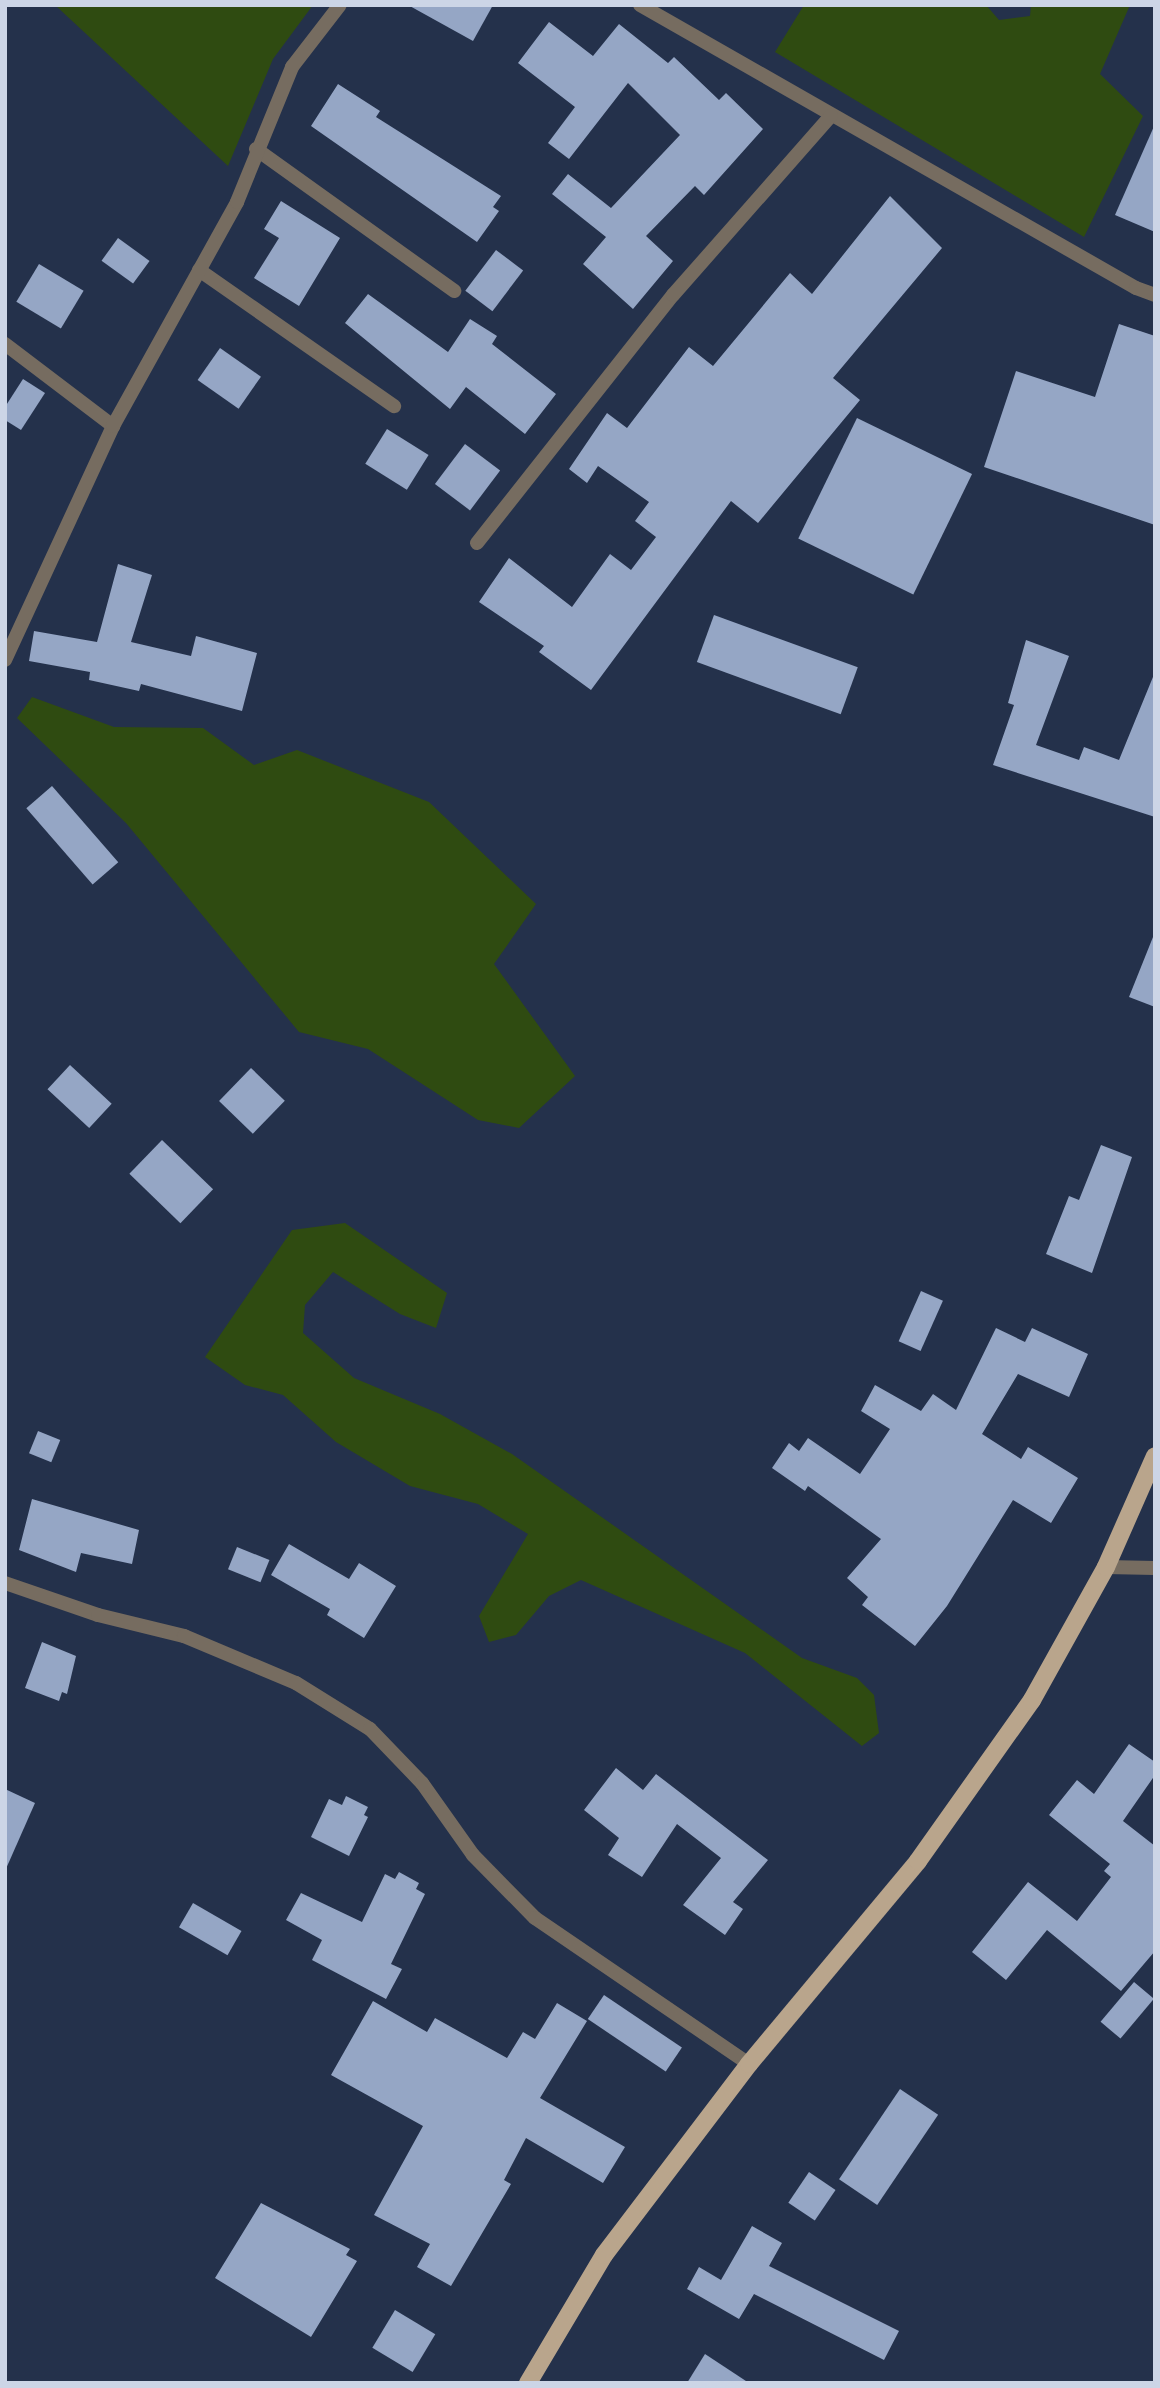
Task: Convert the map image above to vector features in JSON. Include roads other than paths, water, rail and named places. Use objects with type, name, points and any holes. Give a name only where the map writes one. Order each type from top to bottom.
[{"type":"main road","points":[[528,2383],[604,2255],[749,2064],[918,1861],[1032,1700],[1106,1567],[1155,1456]]},
{"type":"street","points":[[5,660],[113,426],[237,202],[256,149],[292,67],[341,5]]},
{"type":"street","points":[[640,5],[764,72],[831,116],[1136,288],[1155,295]]},
{"type":"street","points":[[477,543],[673,295],[831,116]]},
{"type":"street","points":[[256,149],[454,291]]},
{"type":"street","points":[[199,270],[394,406]]},
{"type":"street","points":[[5,344],[113,426]]},
{"type":"street","points":[[1106,1567],[1155,1568]]},
{"type":"street","points":[[5,1583],[98,1615],[184,1636],[296,1684],[370,1729],[422,1783],[473,1855],[535,1918],[749,2064]]}]
